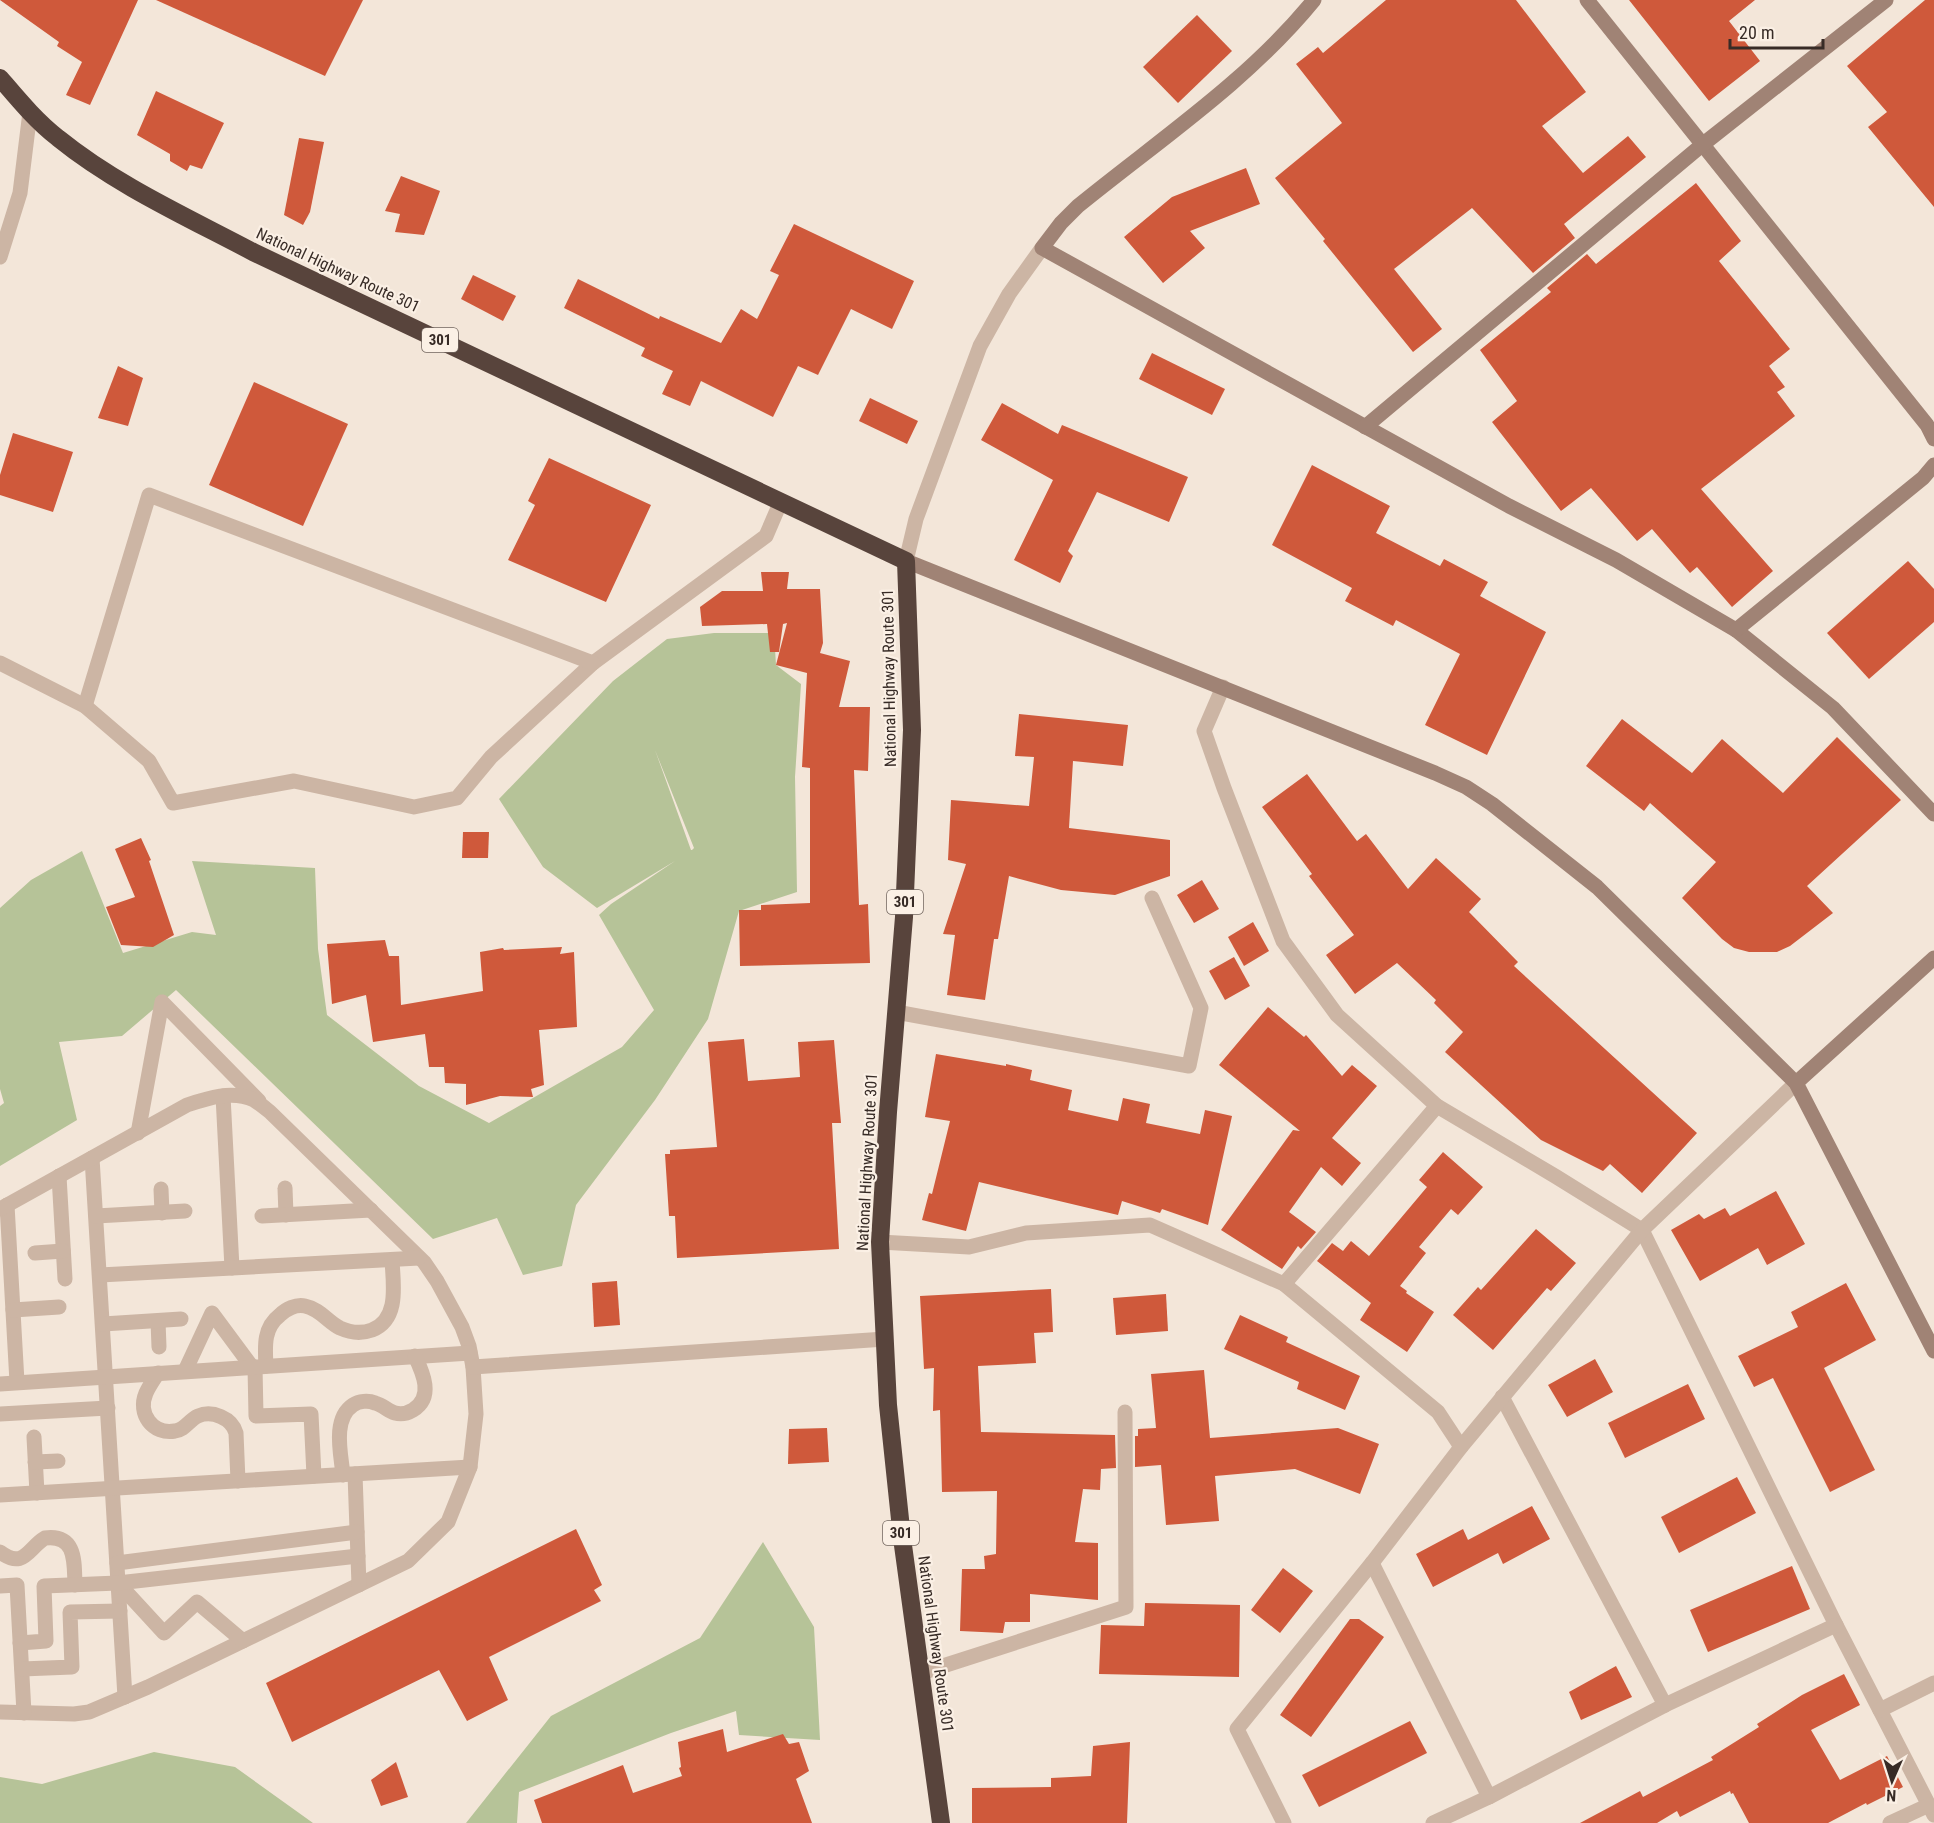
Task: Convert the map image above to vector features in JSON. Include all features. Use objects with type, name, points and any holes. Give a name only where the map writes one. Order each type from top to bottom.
[{"type":"highway","name":"National Highway Route 301","points":[[0,78],[57,138],[90,162],[162,205],[264,257],[906,561],[912,730],[904,917],[880,1242],[888,1405],[902,1538],[941,1823]]},
{"type":"street","points":[[1314,0],[1284,35],[1211,102],[1078,206],[1061,223],[1042,248],[1010,294],[980,346],[916,519],[906,561],[1435,773],[1492,804],[1598,887],[1796,1083],[1934,1351]]},
{"type":"street","points":[[1587,0],[1927,425],[1934,439]]},
{"type":"street","points":[[1365,427],[1702,145],[1886,0]]},
{"type":"street","points":[[0,256],[20,193],[30,112]]},
{"type":"street","points":[[1042,248],[1509,506],[1616,560],[1736,630],[1833,708],[1934,814]]},
{"type":"street","points":[[1736,630],[1923,478],[1934,465]]},
{"type":"street","points":[[85,706],[148,495],[593,663]]},
{"type":"street","points":[[0,663],[85,706],[149,760],[173,803],[294,781],[414,807],[457,798],[491,757],[593,663],[766,536],[781,501]]},
{"type":"street","points":[[1223,687],[1204,731],[1283,941],[1337,1015],[1437,1106],[1642,1230],[1836,1625],[1931,1810],[1890,1823]]},
{"type":"street","points":[[896,1012],[1189,1066],[1201,1008],[1152,898]]},
{"type":"street","points":[[1284,1823],[1237,1729],[1372,1563],[1461,1447],[1642,1230],[1796,1083],[1934,958]]},
{"type":"street","points":[[0,1712],[74,1714],[89,1712],[408,1561],[448,1522],[470,1467],[476,1414],[472,1360],[462,1327],[437,1281],[419,1258],[162,1002],[138,1132]]},
{"type":"street","points":[[17,1382],[4,1207],[186,1105],[210,1097],[235,1095],[254,1100],[270,1112]]},
{"type":"street","points":[[223,1096],[232,1268]]},
{"type":"street","points":[[1284,1284],[1437,1106]]},
{"type":"street","points":[[92,1158],[125,1696]]},
{"type":"street","points":[[59,1176],[65,1279]]},
{"type":"street","points":[[285,1188],[286,1215]]},
{"type":"street","points":[[161,1189],[162,1213]]},
{"type":"street","points":[[262,1216],[371,1210]]},
{"type":"street","points":[[96,1216],[185,1211]]},
{"type":"street","points":[[880,1242],[969,1247],[1026,1233],[1150,1225],[1284,1284],[1438,1412],[1461,1447]]},
{"type":"street","points":[[35,1253],[63,1251]]},
{"type":"street","points":[[99,1275],[419,1258]]},
{"type":"street","points":[[314,1476],[311,1414],[256,1416],[258,1367],[270,1326],[280,1314],[295,1306],[303,1305],[317,1311],[338,1327],[353,1333],[369,1331],[385,1322],[393,1305],[392,1260]]},
{"type":"street","points":[[13,1310],[59,1306]]},
{"type":"street","points":[[185,1371],[212,1313],[258,1367]]},
{"type":"street","points":[[103,1324],[181,1319]]},
{"type":"street","points":[[158,1321],[159,1347]]},
{"type":"street","points":[[0,1383],[415,1356],[472,1360],[885,1339]]},
{"type":"street","points":[[359,1585],[357,1532],[349,1474],[340,1432],[343,1416],[351,1406],[359,1402],[376,1403],[397,1414],[406,1414],[420,1405],[426,1389],[423,1372],[415,1356]]},
{"type":"street","points":[[158,1373],[142,1404],[147,1420],[157,1429],[169,1432],[181,1430],[191,1420],[202,1415],[219,1416],[225,1419],[234,1426],[236,1433],[238,1481]]},
{"type":"street","points":[[1502,1397],[1665,1705]]},
{"type":"street","points":[[0,1414],[108,1408]]},
{"type":"street","points":[[921,1673],[1126,1607],[1125,1412]]},
{"type":"street","points":[[34,1437],[38,1493]]},
{"type":"street","points":[[35,1462],[58,1461]]},
{"type":"street","points":[[0,1495],[470,1467]]},
{"type":"street","points":[[117,1563],[357,1532]]},
{"type":"street","points":[[0,1552],[12,1559],[23,1558],[45,1538],[58,1538],[69,1545],[74,1556],[75,1585]]},
{"type":"street","points":[[20,1643],[46,1641],[44,1586],[118,1583],[358,1556]]},
{"type":"street","points":[[1372,1563],[1489,1797]]},
{"type":"street","points":[[118,1583],[164,1633],[197,1602],[243,1641]]},
{"type":"street","points":[[0,1586],[17,1585],[24,1713]]},
{"type":"street","points":[[22,1669],[72,1667],[70,1612],[120,1611]]},
{"type":"street","points":[[1433,1823],[1489,1797],[1665,1705],[1836,1625]]},
{"type":"street","points":[[1880,1710],[1934,1683]]},
{"type":"green space","points":[[714,633],[774,633],[776,665],[801,684],[795,777],[797,892],[739,911],[708,1019],[655,1100],[576,1205],[562,1266],[523,1275],[497,1218],[433,1239],[176,990],[122,1036],[59,1042],[77,1120],[0,1166],[0,1106],[4,1103],[0,1089],[0,908],[31,880],[82,851],[123,953],[192,932],[216,935],[192,861],[315,868],[318,949],[327,1015],[419,1086],[489,1123],[622,1047],[654,1010],[599,915],[611,904],[675,861],[597,908],[543,867],[499,799],[613,681],[667,639]],"holes":[[[655,750],[694,848],[691,850]]]},
{"type":"green space","points":[[763,1542],[814,1627],[820,1740],[739,1735],[736,1711],[671,1733],[519,1792],[517,1823],[466,1823],[551,1716],[700,1638]]},
{"type":"green space","points":[[154,1752],[235,1767],[313,1823],[0,1823],[0,1777],[42,1784]]},
{"type":"building","points":[[0,0],[138,0],[90,105],[66,95],[82,62],[57,46],[59,42]]},
{"type":"building","points":[[156,0],[363,0],[325,76]]},
{"type":"building","points":[[1386,0],[1516,0],[1586,92],[1542,126],[1583,173],[1628,136],[1646,157],[1564,224],[1575,238],[1533,273],[1472,208],[1394,269],[1442,329],[1413,352],[1275,178],[1342,123],[1296,64],[1318,47],[1323,53]]},
{"type":"building","points":[[1629,0],[1755,0],[1729,21],[1760,61],[1709,101]]},
{"type":"building","points":[[1925,0],[1934,0],[1934,207],[1868,127],[1887,112],[1847,66]]},
{"type":"building","points":[[1197,15],[1232,51],[1178,103],[1143,67]]},
{"type":"building","points":[[156,91],[224,123],[202,169],[190,165],[187,171],[170,161],[170,154],[137,135]]},
{"type":"building","points":[[299,138],[324,142],[310,212],[303,225],[284,215]]},
{"type":"building","points":[[1246,168],[1260,204],[1190,231],[1205,248],[1163,283],[1124,237],[1172,197]]},
{"type":"building","points":[[401,176],[440,191],[424,235],[395,232],[400,214],[385,211]]},
{"type":"building","points":[[1696,183],[1741,241],[1719,261],[1790,349],[1769,366],[1785,387],[1777,392],[1795,416],[1701,489],[1773,571],[1732,607],[1697,567],[1690,573],[1652,529],[1637,541],[1591,488],[1561,511],[1492,422],[1517,401],[1480,350],[1551,292],[1547,288],[1587,254],[1596,264]]},
{"type":"building","points":[[794,224],[914,281],[892,329],[851,309],[818,375],[798,366],[773,417],[701,381],[690,406],[662,394],[673,371],[641,356],[645,348],[564,308],[578,279],[659,319],[660,316],[721,343],[741,309],[757,319],[779,275],[770,271]]},
{"type":"building","points":[[473,275],[516,296],[503,321],[461,299]]},
{"type":"building","points":[[1152,353],[1225,389],[1212,415],[1139,379]]},
{"type":"building","points":[[118,366],[143,378],[128,426],[98,418]]},
{"type":"building","points":[[254,382],[348,424],[303,526],[209,485]]},
{"type":"building","points":[[870,398],[918,421],[907,444],[859,421]]},
{"type":"building","points":[[1002,403],[1058,434],[1062,425],[1188,477],[1169,522],[1097,492],[1068,551],[1073,556],[1060,583],[1014,560],[1053,480],[981,440]]},
{"type":"building","points":[[13,433],[73,452],[53,512],[0,495],[0,475]]},
{"type":"building","points":[[549,458],[651,505],[606,602],[508,560],[535,505],[528,501]]},
{"type":"building","points":[[1312,465],[1390,506],[1376,533],[1440,566],[1444,559],[1488,582],[1480,596],[1546,632],[1487,755],[1425,725],[1460,654],[1396,620],[1393,626],[1345,601],[1352,588],[1272,545]]},
{"type":"building","points":[[1908,561],[1934,589],[1934,622],[1869,679],[1827,633]]},
{"type":"building","points":[[761,572],[789,572],[787,589],[820,589],[823,643],[820,653],[850,661],[839,707],[870,707],[868,771],[854,770],[859,905],[868,904],[870,963],[740,966],[739,910],[761,910],[761,905],[810,903],[810,768],[802,767],[807,673],[776,665],[787,623],[783,624],[779,652],[770,652],[767,624],[702,626],[700,607],[722,591],[763,591]]},
{"type":"building","points":[[1019,714],[1128,725],[1123,766],[1073,761],[1069,828],[1170,840],[1170,876],[1115,895],[1061,890],[1009,876],[998,939],[994,939],[985,1000],[947,995],[955,935],[943,934],[966,864],[948,860],[951,800],[1029,806],[1034,757],[1015,756]]},
{"type":"building","points":[[1622,719],[1692,773],[1722,739],[1783,793],[1837,737],[1901,800],[1807,886],[1833,913],[1790,946],[1777,952],[1749,952],[1734,948],[1722,939],[1682,898],[1716,862],[1650,803],[1644,811],[1586,766]]},
{"type":"building","points":[[1307,774],[1357,841],[1366,834],[1408,889],[1436,858],[1481,899],[1469,912],[1518,962],[1514,966],[1697,1133],[1642,1193],[1610,1164],[1603,1171],[1541,1140],[1445,1052],[1463,1032],[1434,1003],[1436,1000],[1397,963],[1355,994],[1326,955],[1354,935],[1309,876],[1312,874],[1262,807]]},
{"type":"building","points":[[463,832],[489,832],[488,858],[462,858]]},
{"type":"building","points":[[141,838],[151,860],[149,861],[174,935],[153,947],[121,945],[106,907],[135,897],[115,849]]},
{"type":"building","points":[[1202,880],[1219,909],[1194,923],[1177,895]]},
{"type":"building","points":[[1253,922],[1269,951],[1244,966],[1228,937]]},
{"type":"building","points":[[385,940],[389,956],[399,956],[401,1005],[483,991],[480,952],[503,948],[504,950],[562,947],[560,954],[574,952],[577,1027],[539,1030],[544,1085],[531,1089],[533,1097],[500,1096],[466,1105],[466,1084],[445,1083],[444,1067],[429,1067],[425,1034],[373,1042],[366,995],[332,1004],[327,944]]},
{"type":"building","points":[[1234,957],[1250,986],[1225,1000],[1209,971]]},
{"type":"building","points":[[1268,1007],[1304,1037],[1306,1035],[1342,1076],[1352,1065],[1377,1086],[1332,1138],[1361,1163],[1342,1186],[1321,1167],[1289,1212],[1316,1232],[1301,1249],[1298,1246],[1282,1269],[1221,1230],[1293,1130],[1300,1131],[1219,1065]]},
{"type":"building","points":[[744,1039],[748,1081],[800,1077],[798,1042],[834,1040],[841,1123],[832,1123],[839,1249],[677,1258],[675,1216],[669,1216],[665,1154],[670,1154],[670,1150],[717,1147],[708,1042]]},
{"type":"building","points":[[936,1054],[1032,1070],[1030,1080],[1072,1090],[1068,1110],[1118,1121],[1123,1098],[1150,1104],[1146,1123],[1200,1134],[1205,1110],[1232,1116],[1208,1225],[1162,1209],[1160,1213],[1122,1201],[1118,1215],[979,1182],[966,1231],[922,1220],[929,1193],[932,1194],[950,1121],[925,1117]]},
{"type":"building","points":[[1443,1152],[1483,1187],[1458,1215],[1451,1209],[1419,1247],[1426,1253],[1400,1286],[1407,1291],[1406,1293],[1434,1312],[1407,1352],[1360,1320],[1371,1303],[1317,1261],[1332,1243],[1343,1251],[1351,1241],[1369,1256],[1427,1187],[1419,1180]]},
{"type":"building","points":[[1776,1191],[1805,1244],[1767,1265],[1758,1248],[1700,1281],[1671,1230],[1699,1214],[1704,1219],[1725,1208],[1730,1216]]},
{"type":"building","points":[[1536,1229],[1576,1263],[1551,1291],[1547,1288],[1493,1350],[1453,1315],[1478,1287],[1481,1290]]},
{"type":"building","points":[[617,1281],[620,1325],[594,1327],[592,1283]]},
{"type":"building","points":[[1846,1283],[1876,1340],[1824,1368],[1875,1470],[1830,1492],[1773,1378],[1754,1387],[1738,1356],[1798,1327],[1791,1312]]},
{"type":"building","points":[[1051,1289],[1053,1332],[1034,1333],[1036,1363],[978,1366],[981,1432],[1115,1435],[1116,1468],[1101,1469],[1100,1490],[1083,1489],[1075,1542],[1098,1543],[1098,1600],[1030,1594],[1030,1622],[1005,1622],[1003,1633],[960,1631],[962,1569],[985,1569],[984,1556],[996,1554],[997,1491],[942,1492],[940,1410],[933,1411],[934,1368],[924,1369],[920,1296]]},
{"type":"building","points":[[1166,1294],[1168,1331],[1116,1335],[1113,1298]]},
{"type":"building","points":[[1240,1315],[1288,1337],[1286,1342],[1360,1376],[1345,1410],[1297,1389],[1299,1382],[1224,1349]]},
{"type":"building","points":[[1595,1359],[1613,1392],[1567,1417],[1548,1385]]},
{"type":"building","points":[[1204,1370],[1210,1438],[1338,1428],[1379,1444],[1360,1494],[1295,1469],[1215,1476],[1219,1521],[1166,1525],[1161,1465],[1135,1467],[1135,1436],[1138,1436],[1138,1429],[1156,1428],[1151,1374]]},
{"type":"building","points":[[1688,1384],[1705,1419],[1625,1458],[1608,1423]]},
{"type":"building","points":[[827,1428],[829,1462],[788,1464],[789,1429]]},
{"type":"building","points":[[1737,1477],[1756,1513],[1679,1553],[1661,1517]]},
{"type":"building","points":[[1532,1506],[1550,1539],[1503,1564],[1498,1553],[1433,1587],[1416,1554],[1463,1529],[1468,1540]]},
{"type":"building","points":[[576,1529],[602,1585],[594,1590],[601,1601],[489,1657],[508,1700],[467,1721],[439,1670],[292,1742],[266,1683]]},
{"type":"building","points":[[1792,1566],[1810,1609],[1708,1652],[1690,1610]]},
{"type":"building","points":[[1283,1568],[1313,1591],[1280,1633],[1251,1610]]},
{"type":"building","points":[[1145,1603],[1240,1605],[1239,1677],[1099,1674],[1101,1625],[1144,1626]]},
{"type":"building","points":[[1350,1619],[1359,1619],[1384,1637],[1311,1737],[1280,1715]]},
{"type":"building","points":[[1616,1666],[1632,1697],[1581,1720],[1569,1692]]},
{"type":"building","points":[[1844,1674],[1860,1705],[1811,1730],[1840,1780],[1887,1756],[1903,1787],[1828,1823],[1749,1823],[1730,1791],[1680,1817],[1677,1811],[1657,1823],[1580,1823],[1640,1791],[1643,1797],[1713,1760],[1711,1757],[1759,1727],[1757,1724],[1802,1695]]},
{"type":"building","points":[[1410,1721],[1427,1753],[1319,1807],[1302,1775]]},
{"type":"building","points":[[723,1729],[727,1752],[783,1734],[789,1744],[799,1742],[809,1771],[796,1779],[812,1823],[542,1823],[534,1800],[623,1765],[633,1793],[682,1776],[679,1768],[681,1767],[678,1742]]},
{"type":"building","points":[[1130,1742],[1127,1823],[972,1823],[972,1788],[1051,1787],[1051,1778],[1091,1776],[1093,1746]]},
{"type":"building","points":[[396,1762],[408,1797],[381,1806],[371,1780]]}]
